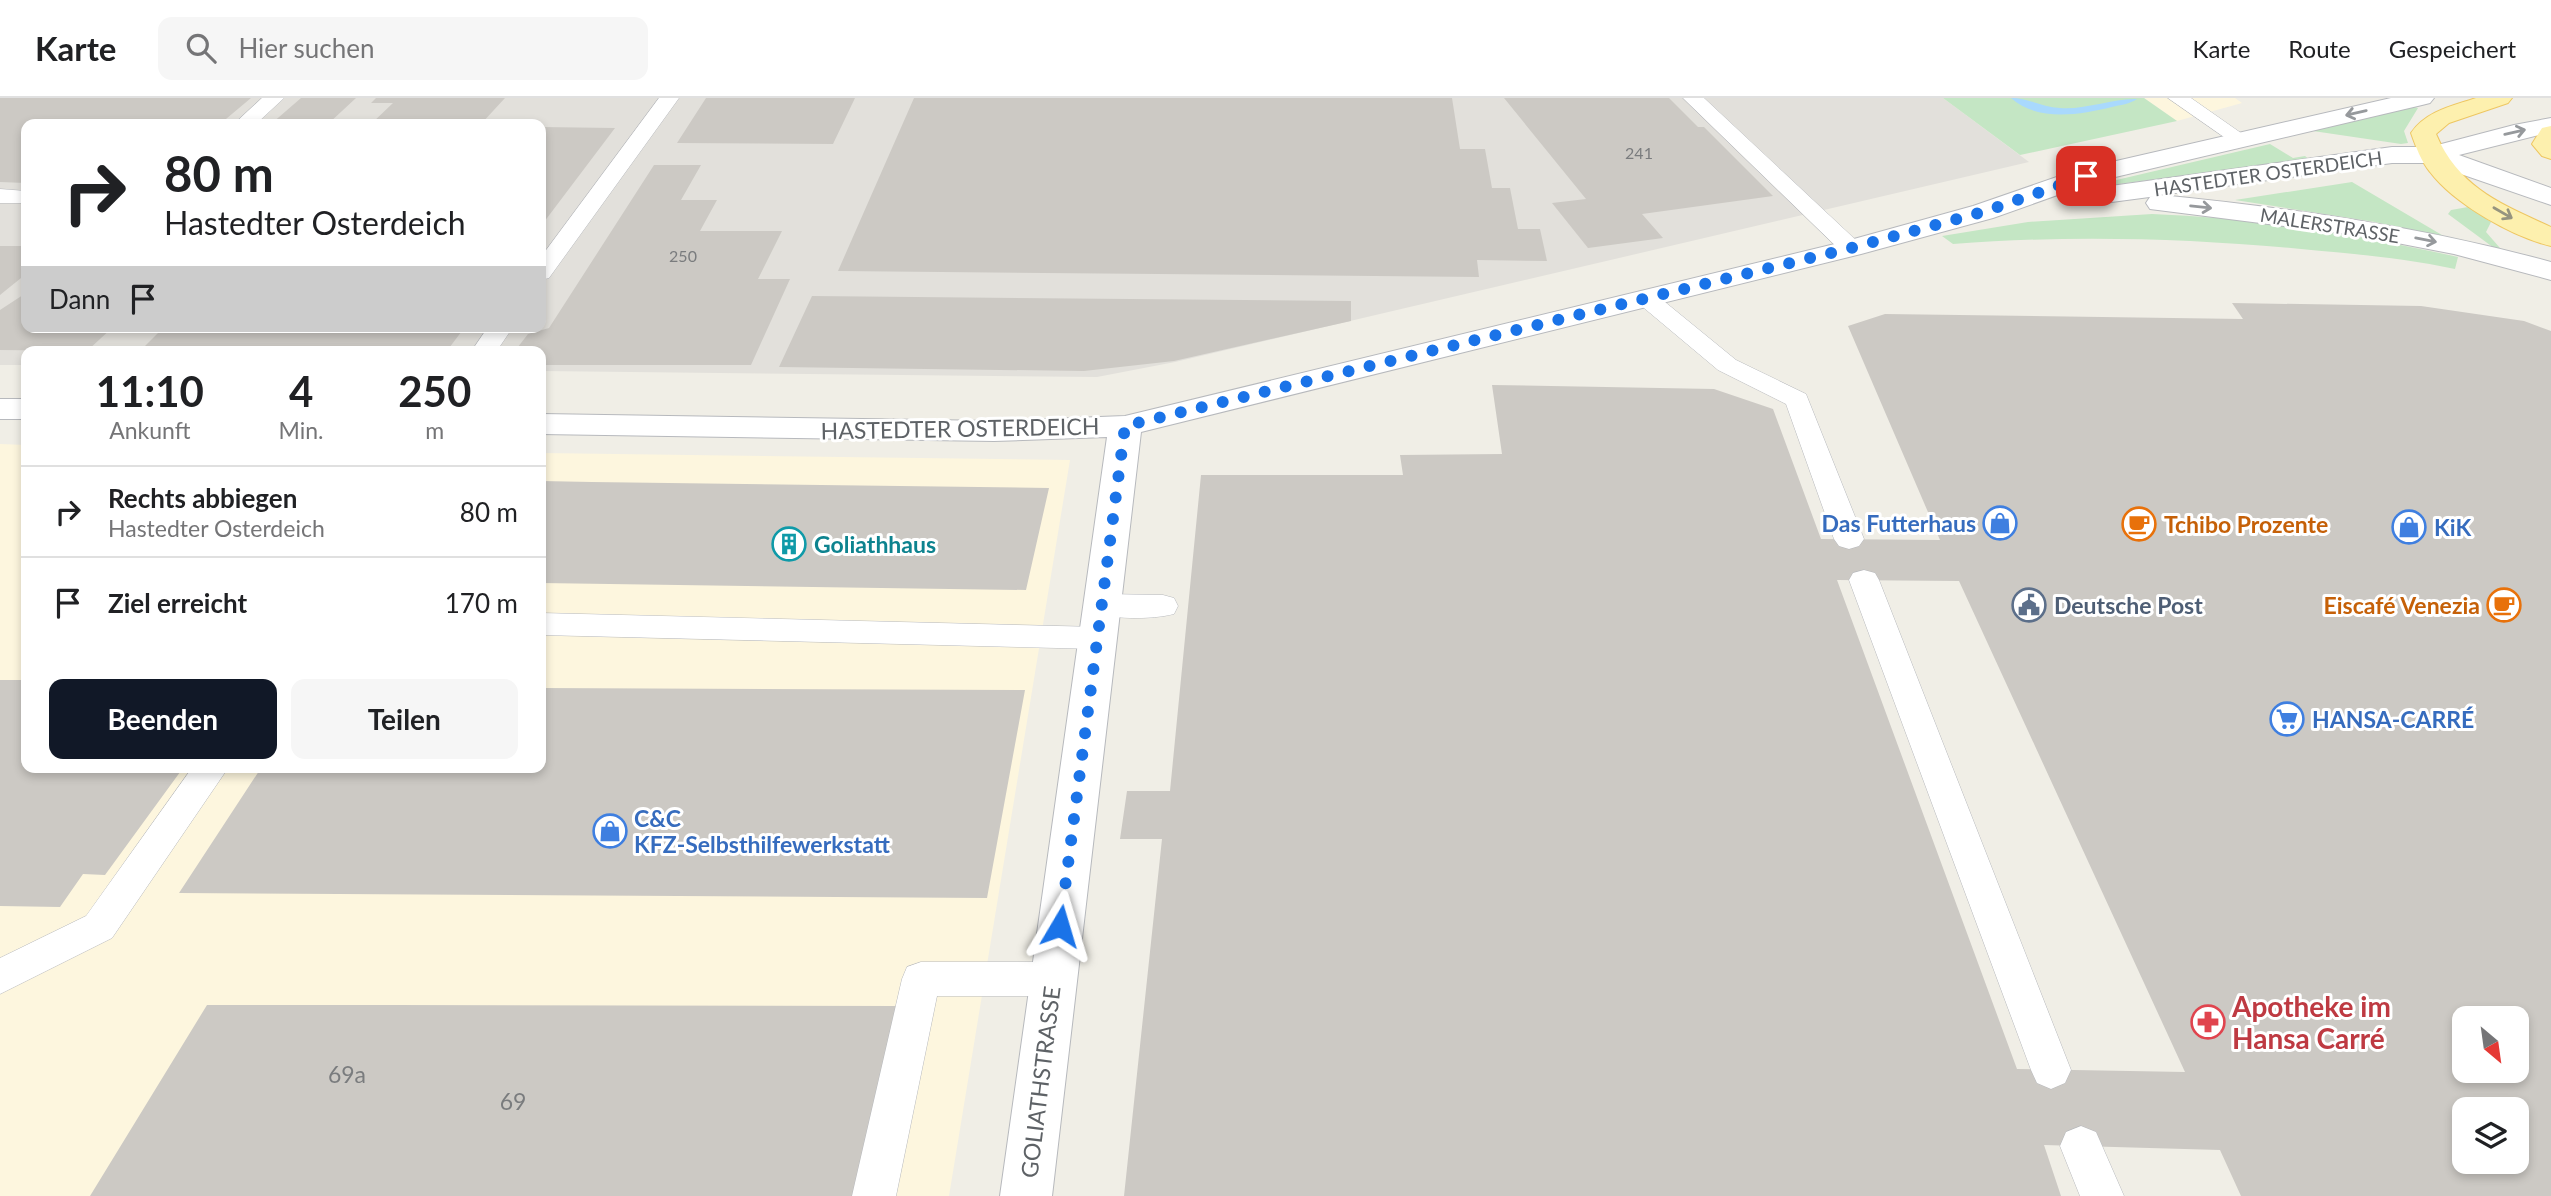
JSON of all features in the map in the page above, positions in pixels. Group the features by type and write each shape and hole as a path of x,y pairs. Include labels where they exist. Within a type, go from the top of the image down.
{"main road":[{"path":"2431,155 2423,133 2440,118 2500,98"},
{"path":"2551,133 2545,144 2551,151"},
{"name":"MALERSTRASSE","path":"2431,155 2441,170 2472,195 2545,230"}],"street":[{"name":"HASTEDTER OSTERDEICH","path":"546,424 994,432 1125,426 1851,248 1983,212 2086,176 2423,98"},
{"name":"HASTEDTER OSTERDEICH","path":"1983,212 2392,155 2431,155 2514,132 2551,125"},
{"path":"2284,130 2431,155 2551,197"},
{"name":"MALERSTRASSE","path":"2109,194 2127,201 2331,222 2437,242 2550,271"},
{"name":"MALERSTRASSE","path":"2545,230 2522,245 2550,271"},
{"path":"0,409 21,409"},
{"name":"GOLIATHSTRASSE","path":"1026,1196 1125,426"}],"lane":[{"path":"250,119 274,98"},
{"path":"546,266 669,98"},
{"path":"1693,98 1851,248"},
{"path":"2178,98 2241,140"},
{"path":"0,196 21,197"},
{"path":"1646,298 1727,365 1797,400 1849,539"},
{"path":"1864,580 2051,1070"},
{"path":"546,624 1100,621 1163,606"},
{"path":"0,977 99,927 207,773"},
{"path":"874,1196 921,979 1054,979"},
{"path":"2081,1146 2102,1196"}],"shaded area":[{"path":"0,98 1943,98 2029,162 1175,362 1097,377 546,371 546,346 21,346 21,365 0,365"},
{"path":"2144,98 2235,98 2242,103 2177,121"},
{"path":"0,444 21,445 21,773 546,773 546,453 1070,460 949,1196 0,1196"}],"green space":[{"path":"1943,98 2144,98 2177,121 2020,155"},
{"path":"2418,108 2404,131 2408,143 2313,131"},
{"path":"2270,144 2293,158 2305,156 2310,160 2078,189"},
{"path":"2352,182 2447,238 2375,222 2235,200"},
{"path":"2468,207 2491,222 2486,232 2500,248 2494,248 2448,214 2451,210"},
{"path":"2152,214 2306,228 2458,257 2455,269 2378,257 2214,242 2083,239 1953,244 1942,236 2028,222"}],"building":[{"path":"0,98 251,98 226,119 21,119 21,183 0,182"},
{"path":"301,98 356,98 333,119 277,119"},
{"path":"376,98 505,98 486,119 376,119 393,103 371,103"},
{"path":"706,98 855,98 833,144 677,143"},
{"path":"914,98 1452,98 1460,149 1485,149 1492,188 1510,188 1518,229 1540,229 1547,261 1477,260 1479,277 838,271"},
{"path":"1504,98 1669,98 1698,127 1704,127 1773,196 1642,214 1663,238 1588,248 1552,203 1586,199"},
{"path":"546,127 615,128 546,219"},
{"path":"654,165 701,165 681,200 717,200 700,231 782,231 758,279 790,279 751,365 546,365 546,346 519,346 528,334 546,333 546,329"},
{"path":"0,246 21,246 21,278 0,295"},
{"path":"21,296 21,333 106,333 92,346 21,346 21,350 0,350 0,310"},
{"path":"812,296 1351,301 1351,321 1174,361 1084,371 779,367"},
{"path":"2232,303 2421,306 2524,321 2551,331 2551,1196 2241,1196 2220,1150 2044,1145 2061,1196 1124,1196 1162,839 1120,839 1127,791 1170,791 1201,475 1403,475 1400,455 1502,454 1492,385 1714,389 1773,409 1821,539 1940,540 1848,326 1885,314 2243,319","holes":["1837,580 1959,581 2185,1072 2017,1069"]},
{"path":"158,333 460,333 451,346 145,346"},
{"name":"Goliathhaus","path":"546,481 1049,488 1026,590 546,583"},
{"path":"0,680 21,680 21,773 179,773 105,875 83,874 60,907 0,906"},
{"name":"C&C KFZ-Selbsthilfewerkstatt","path":"546,688 1025,690 987,898 179,893 258,773 546,773"},
{"path":"207,1005 898,1006 857,1196 90,1196"}],"waterway":[{"path":"2016,98 2046,110 2060,111 2087,109 2132,99"}],"place":[{"name":"Das Futterhaus","path":"2000,523"},
{"name":"Tchibo Prozente","path":"2139,524"},
{"name":"KiK","path":"2409,527"},
{"name":"Goliathhaus","path":"789,544"},
{"name":"Deutsche Post","path":"2029,605"},
{"name":"Eiscafé Venezia","path":"2504,605"},
{"name":"HANSA-CARRÉ","path":"2287,719"},
{"name":"C&C KFZ-Selbsthilfewerkstatt","path":"610,831"},
{"name":"Apotheke im Hansa Carré","path":"2208,1022"}],"route":[{"path":"1060,926 1125,426 1851,248 1983,212 2086,176"}]}
